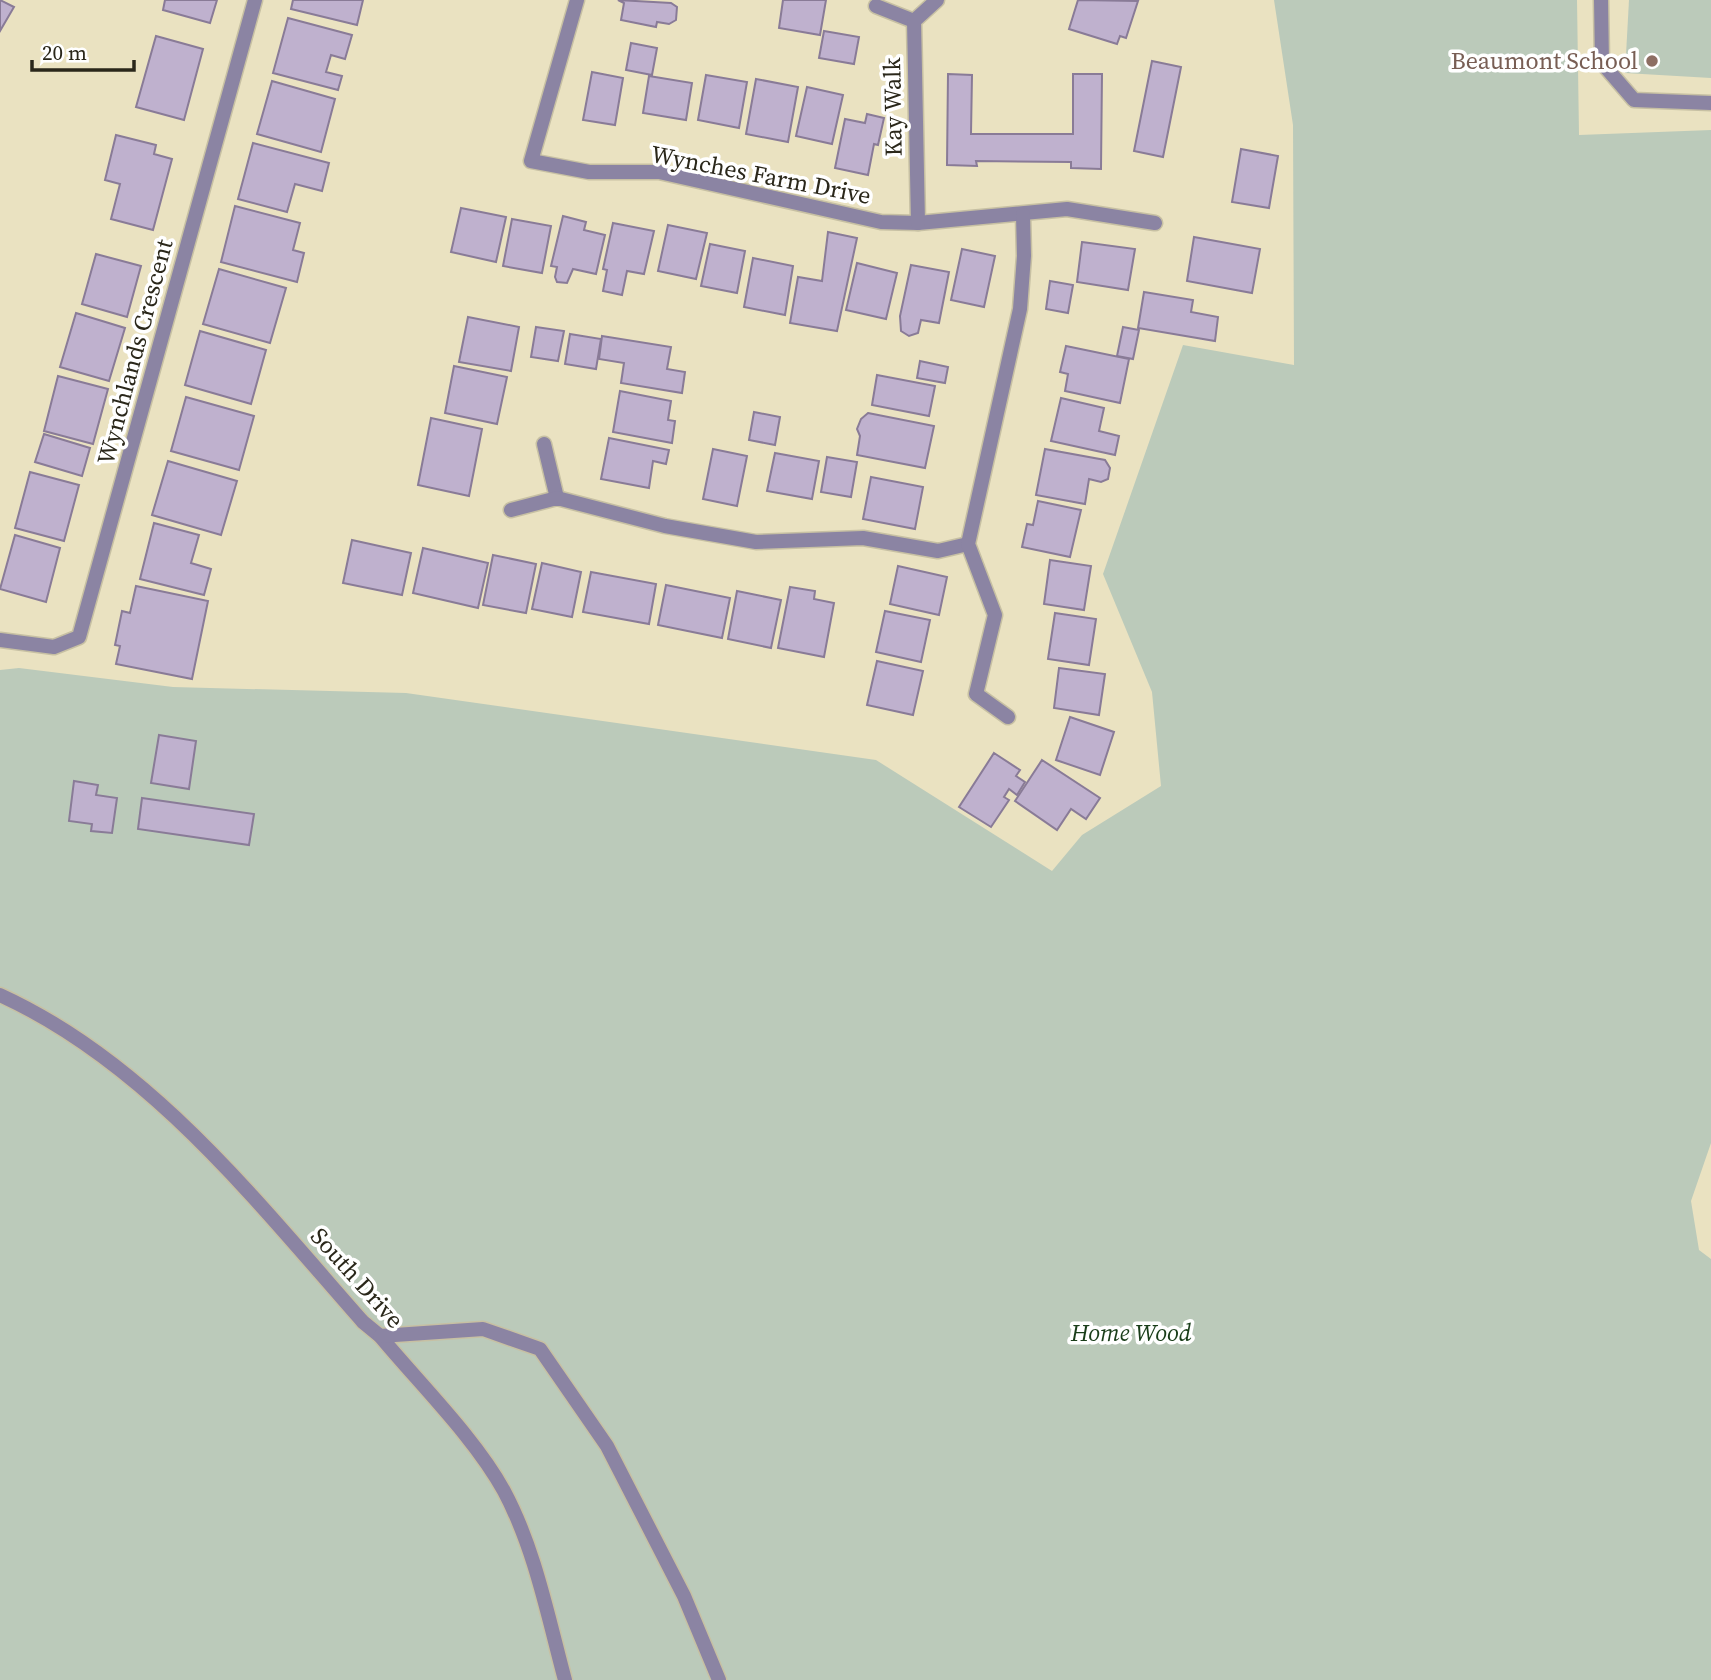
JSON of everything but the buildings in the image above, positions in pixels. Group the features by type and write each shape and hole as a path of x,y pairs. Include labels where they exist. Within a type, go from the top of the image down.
{"street":[{"name":"Wynchlands Crescent","path":"0,640 54,648 79,637 255,0"},
{"name":"Wynches Farm Drive","path":"577,0 531,160 589,172 659,173 881,222 918,223 1067,209 1155,223"},
{"path":"876,6 914,21 937,0"},
{"path":"1601,0 1602,63 1634,100 1711,103"},
{"name":"Kay Walk","path":"914,21 918,223"},
{"path":"1008,717 976,694 995,615 968,544 1020,309 1024,256 1023,215"},
{"path":"544,444 557,498"},
{"path":"511,510 557,498 665,526 756,542 863,538 938,551 968,544"},
{"name":"South Drive","path":"0,995 37,1012 127,1075 233,1175 363,1322 380,1336 485,1461 504,1490 521,1526 565,1680"},
{"path":"380,1336 483,1329 540,1349 607,1446 684,1596 719,1680"}],"green space":[{"name":"Home Wood","path":"1274,0 1577,0 1579,135 1711,130 1711,1143 1691,1201 1699,1250 1711,1259 1711,1680 0,1680 0,670 19,668 173,687 406,693 876,760 1052,871 1082,835 1161,786 1152,692 1103,574 1183,345 1294,365 1293,125"},
{"path":"1629,0 1711,0 1711,78 1625,73"}],"place":[{"name":"Beaumont School","path":"1652,61"}]}
